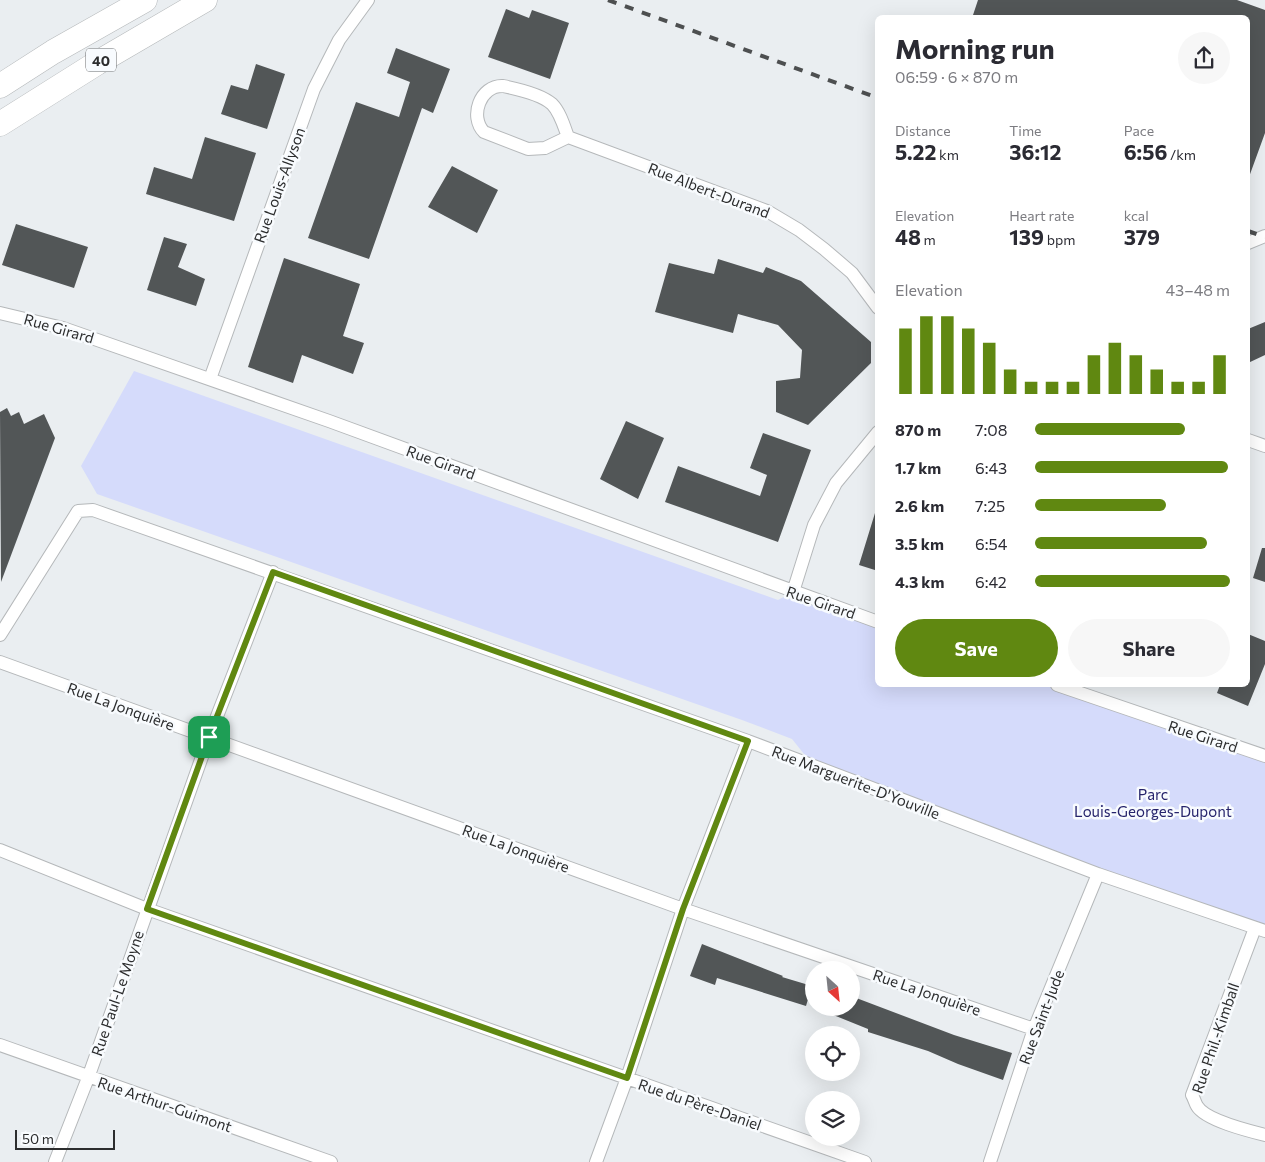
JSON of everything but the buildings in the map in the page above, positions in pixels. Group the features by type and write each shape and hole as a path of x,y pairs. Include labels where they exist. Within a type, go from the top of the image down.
{"highway":[{"path":"53,52 127,0"},
{"name":"40","path":"0,86 53,52 145,0"},
{"name":"40","path":"0,124 97,63 205,0"}],"street":[{"name":"Rue Louis-Allyson","path":"210,379 314,89 339,40 368,0"},
{"path":"500,86 508,87 552,104 558,112 568,136 545,148 528,149 484,132 478,123 478,109 488,90 500,86"},
{"name":"Rue Albert-Durand","path":"568,136 767,211 799,230 852,273 875,304"},
{"path":"1250,242 1265,236"},
{"name":"Rue Girard","path":"0,314 63,328 210,379 875,621"},
{"path":"793,592 814,525 836,483 875,436"},
{"path":"1250,441 1265,446"},
{"name":"Rue Marguerite-D'Youville","path":"0,635 78,511 93,510 748,741 1098,874 1260,930"},
{"name":"Rue Paul-Le Moyne","path":"55,1162 88,1078 209,737 273,572"},
{"name":"Rue La Jonquière","path":"0,662 683,909 1034,1029"},
{"name":"Rue Girard","path":"1063,687 1265,756"},
{"path":"596,1162 627,1078 683,909 748,741"},
{"name":"Rue du Père-Daniel","path":"0,850 147,909 865,1162"},
{"name":"Rue Saint-Jude","path":"990,1162 1034,1029 1098,874"},
{"name":"Rue Phil.-Kimball","path":"1260,930 1192,1095 1197,1107 1207,1115 1247,1131 1265,1135"},
{"name":"Rue Arthur-Guimont","path":"0,1045 88,1078 331,1162"}],"green space":[{"name":"Parc Louis-Georges-Dupont","path":"134,371 778,600 793,592 875,620 875,687 1075,687 1265,751 1265,932 820,774 792,739 742,720 97,494 81,466"}],"railway":[{"path":"608,0 875,97"},
{"path":"1250,232 1265,237"}],"route":[{"path":"273,572 748,741 683,909 627,1078 147,909 209,737 273,572"}]}
